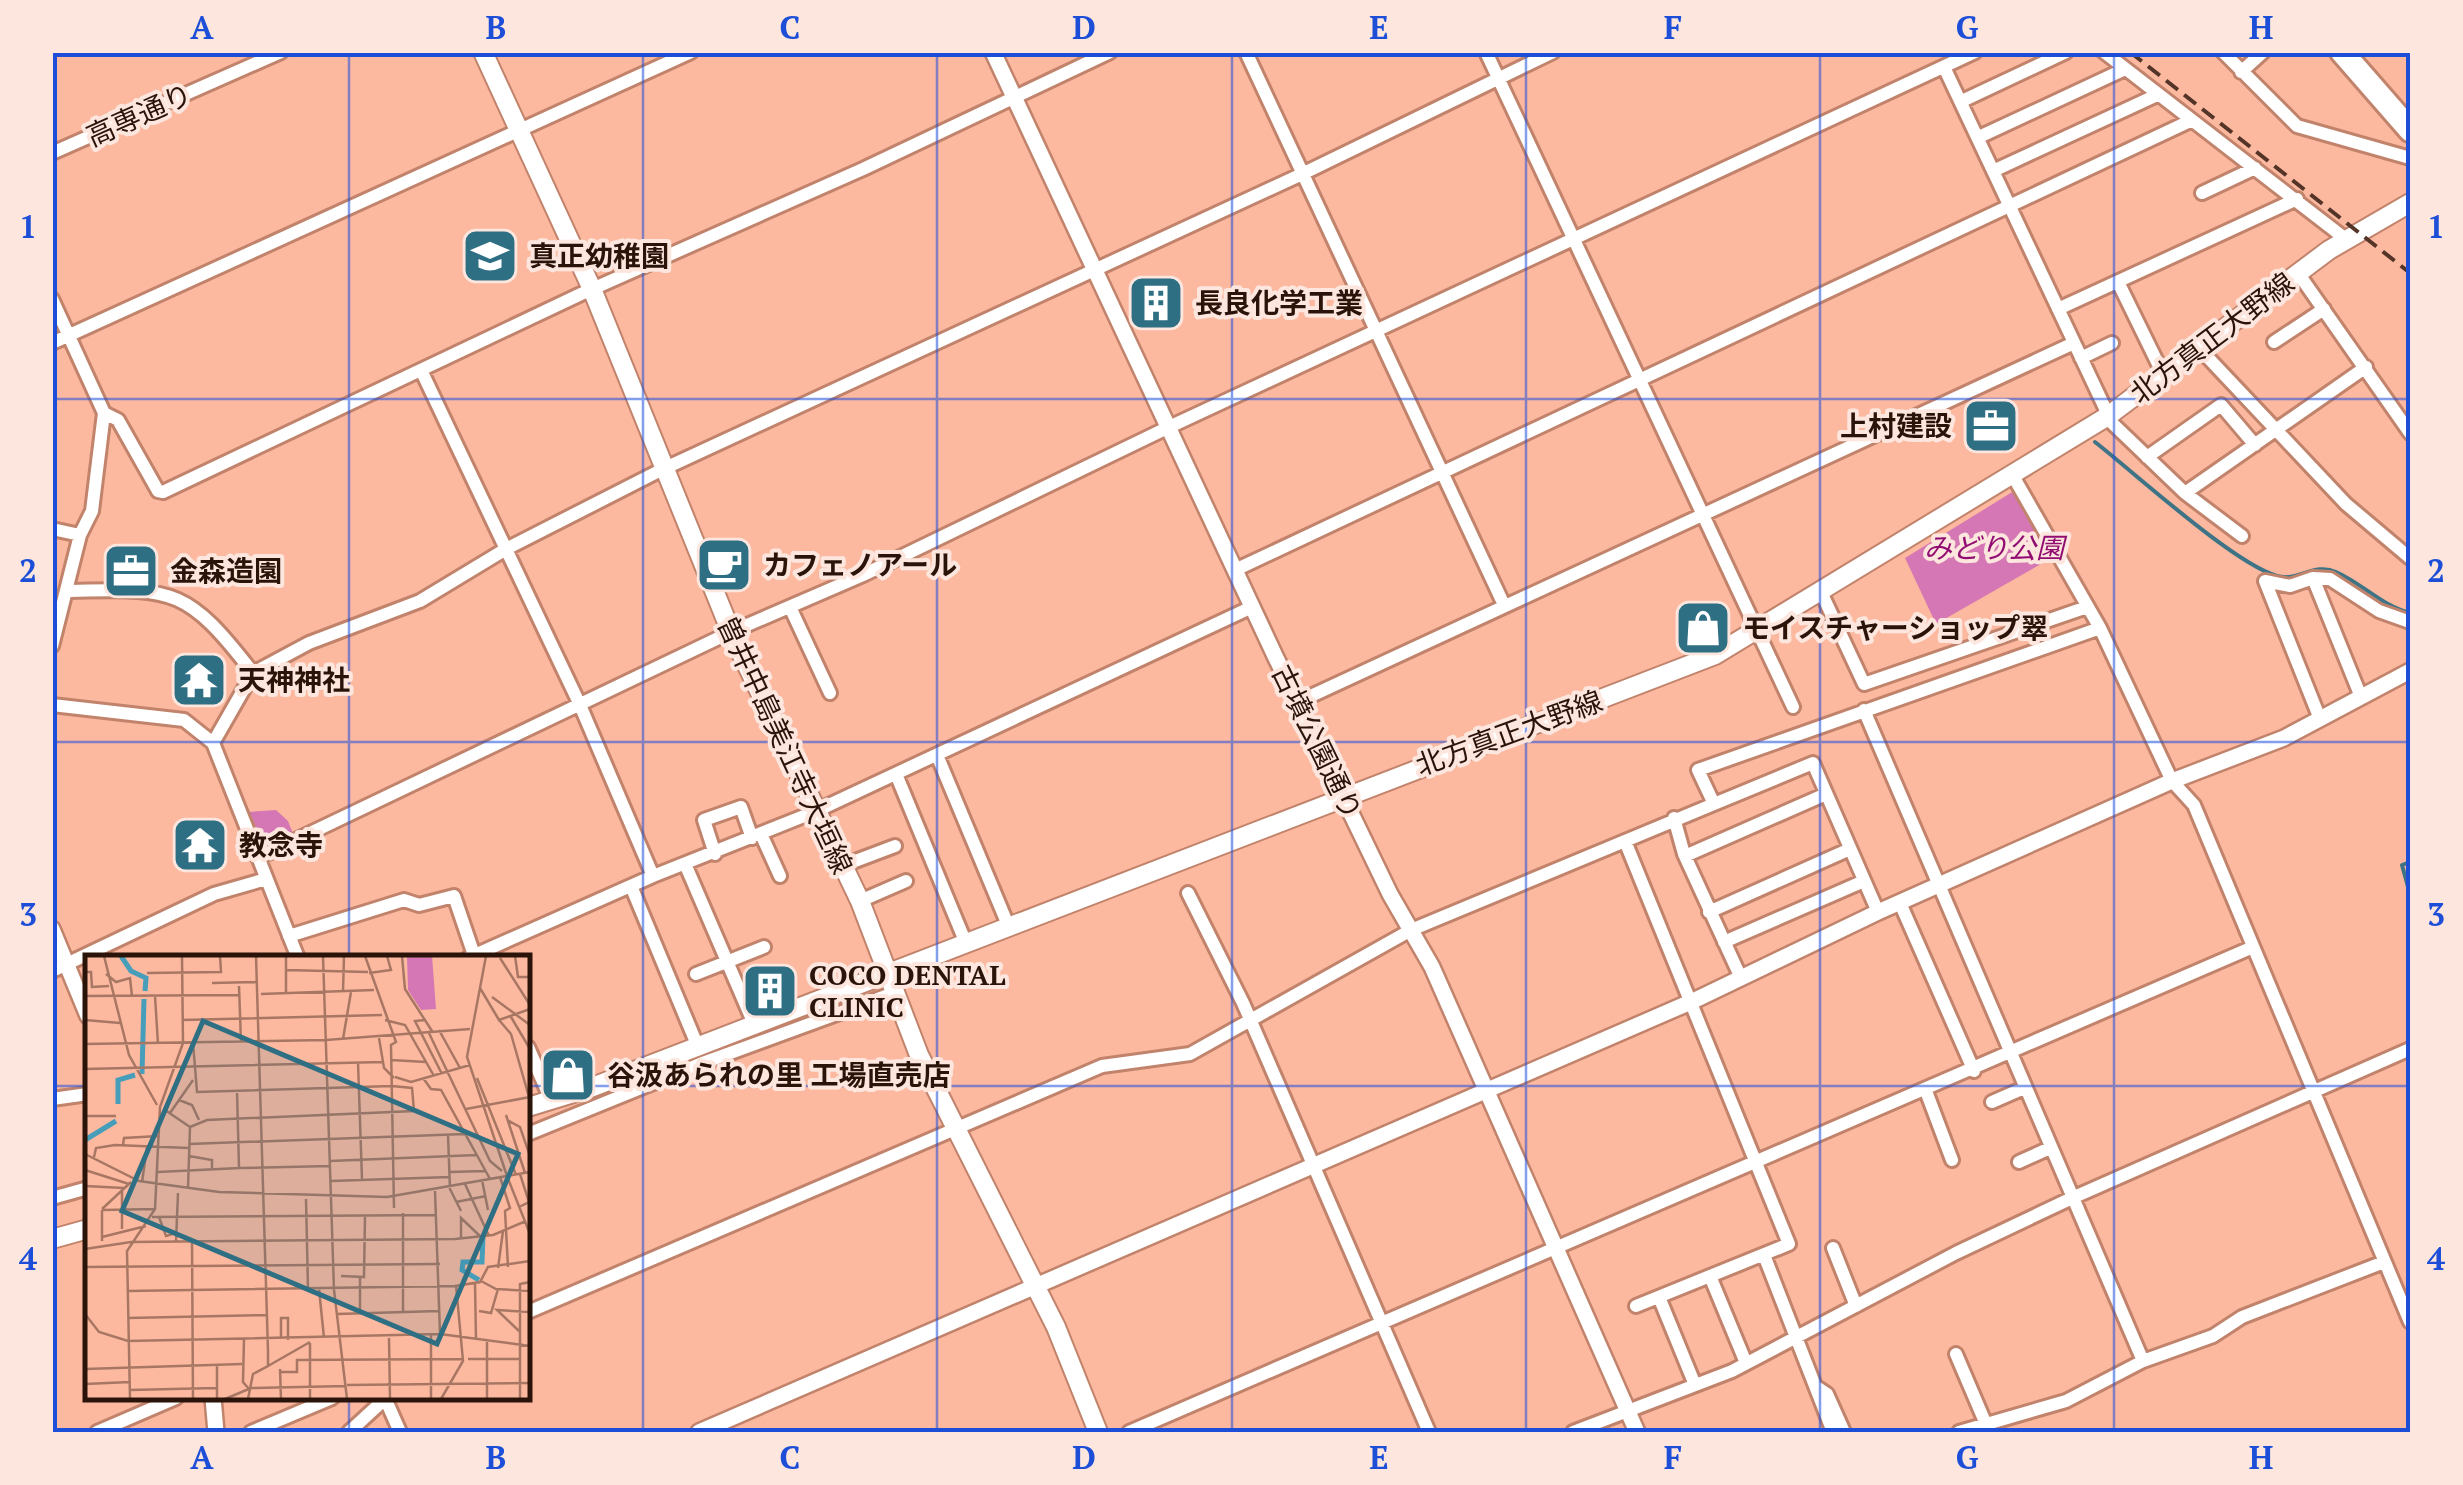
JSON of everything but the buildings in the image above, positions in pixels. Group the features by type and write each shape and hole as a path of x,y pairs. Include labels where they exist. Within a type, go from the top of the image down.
{"highway":[{"path":"2342,52 2410,130"},
{"path":"2354,52 2410,115"}],"main road":[{"name":"曽井中島美江寺大垣線","path":"483,52 592,290 661,470 730,632 860,901 952,1128 1035,1286 1098,1432"},
{"name":"北方真正大野線","path":"530,1106 698,1047 1344,794 1678,669 1757,632 2108,416 2298,273 2410,204"},
{"path":"52,1239 85,1230"}],"street":[{"name":"高専通り","path":"52,153 281,52"},
{"path":"52,343 691,52"},
{"name":"古墳公園通り","path":"994,52 1252,607 1487,1090 1637,1432"},
{"path":"104,413 118,420 158,491 163,492 1110,52"},
{"path":"1246,52 1504,606"},
{"path":"1486,52 1793,707"},
{"path":"213,743 254,674 351,624 420,600 506,550 661,470 1300,175 1553,52"},
{"path":"258,858 730,632 1976,52"},
{"path":"1962,101 2066,52"},
{"path":"2104,52 2347,240"},
{"path":"2223,52 2297,126 2311,134 2410,158"},
{"path":"2241,72 2263,52"},
{"path":"1944,66 2108,416 2185,493 2242,536"},
{"path":"1979,137 2124,69"},
{"path":"1993,170 2157,95"},
{"path":"1235,570 2190,121"},
{"path":"2202,194 2255,168"},
{"path":"2058,309 2297,200"},
{"path":"2298,273 2410,433"},
{"path":"2118,282 2163,374"},
{"path":"52,299 104,413 92,511 80,535 52,646"},
{"path":"2274,342 2324,309"},
{"path":"1300,702 2074,342"},
{"path":"2081,358 2112,343"},
{"path":"2198,347 2346,504 2410,558"},
{"path":"2185,493 2366,367"},
{"path":"421,370 580,705 653,876"},
{"path":"2147,457 2220,405 2255,445"},
{"path":"2014,476 2100,628 2172,780 2194,806 2410,1322"},
{"path":"52,529 80,535"},
{"path":"2313,578 2361,697"},
{"path":"2320,718 2265,581 2290,586 2313,578 2330,579 2378,610 2410,622"},
{"path":"66,591 168,592 188,602 254,674"},
{"path":"1821,592 1864,684 2088,607"},
{"path":"790,607 830,693"},
{"path":"289,936 404,900 419,906 454,896 478,955 653,876 814,812 1252,607"},
{"path":"1714,804 1698,770 2100,628"},
{"path":"699,1432 1315,1168 1692,1001 1878,912 2172,780 2284,738 2410,671"},
{"path":"52,704 184,720 213,743 297,955"},
{"path":"1864,710 2143,1361"},
{"path":"937,754 1008,925"},
{"path":"530,1311 952,1128 963,1129 1102,1066 1190,1054 1411,930 1813,763 1878,912"},
{"path":"896,774 966,941"},
{"path":"1685,856 1826,794"},
{"path":"714,854 704,820 740,807 780,876"},
{"path":"1674,818 1708,912 1740,978"},
{"path":"1625,841 1789,1244 1636,1306"},
{"path":"842,866 894,846"},
{"path":"1708,912 1850,849"},
{"path":"686,866 754,1024"},
{"path":"85,955 214,894 266,879"},
{"path":"860,901 906,881"},
{"path":"1724,942 1864,881"},
{"path":"631,886 698,1047"},
{"path":"1188,893 1251,1022 1429,1432"},
{"path":"1900,903 1974,1071"},
{"path":"52,928 60,967 85,1011"},
{"path":"696,974 764,947"},
{"path":"1129,1432 1758,1165 2253,948"},
{"path":"60,967 85,955"},
{"path":"530,1133 700,1064 897,992"},
{"path":"1573,1432 1746,1363 2072,1198 2410,1049"},
{"path":"530,1053 551,1100"},
{"path":"1992,1102 2024,1088"},
{"path":"1926,1091 1952,1160"},
{"path":"52,1100 85,1094"},
{"path":"2019,1162 2050,1148"},
{"path":"52,1198 85,1189"},
{"path":"1833,1248 1856,1306"},
{"path":"1764,1255 1833,1432"},
{"path":"1959,1432 2066,1401 2143,1361 2213,1336 2242,1317 2384,1262"},
{"path":"1710,1276 1746,1363"},
{"path":"1659,1297 1695,1385"},
{"path":"1956,1354 1982,1426"},
{"path":"1818,1388 1827,1394 1844,1432"},
{"path":"97,1432 171,1400"},
{"path":"213,1400 216,1432"},
{"path":"258,1431 328,1400"},
{"path":"349,1432 384,1400"},
{"path":"387,1400 400,1432"}],"green space":[{"name":"みどり公園","path":"2014,491 2053,557 1936,624 1905,558"},
{"path":"276,810 288,821 295,839 262,851 248,812"}],"waterway":[{"path":"2095,442 2185,516 2258,568 2285,577 2320,569 2336,572 2410,613"},
{"path":"2410,862 2402,865 2410,894"}],"railway":[{"path":"2130,52 2410,273"}],"place":[{"name":"真正幼稚園","path":"490,256"},
{"name":"長良化学工業","path":"1156,303"},
{"name":"上村建設","path":"1991,426"},
{"name":"カフェノアール","path":"724,565"},
{"name":"金森造園","path":"131,571"},
{"name":"モイスチャーショップ翠","path":"1703,628"},
{"name":"天神神社","path":"199,680"},
{"name":"教念寺","path":"200,845"},
{"name":"COCO DENTAL CLINIC","path":"770,991"},
{"name":"谷汲あられの里 工場直売店","path":"568,1075"}]}
